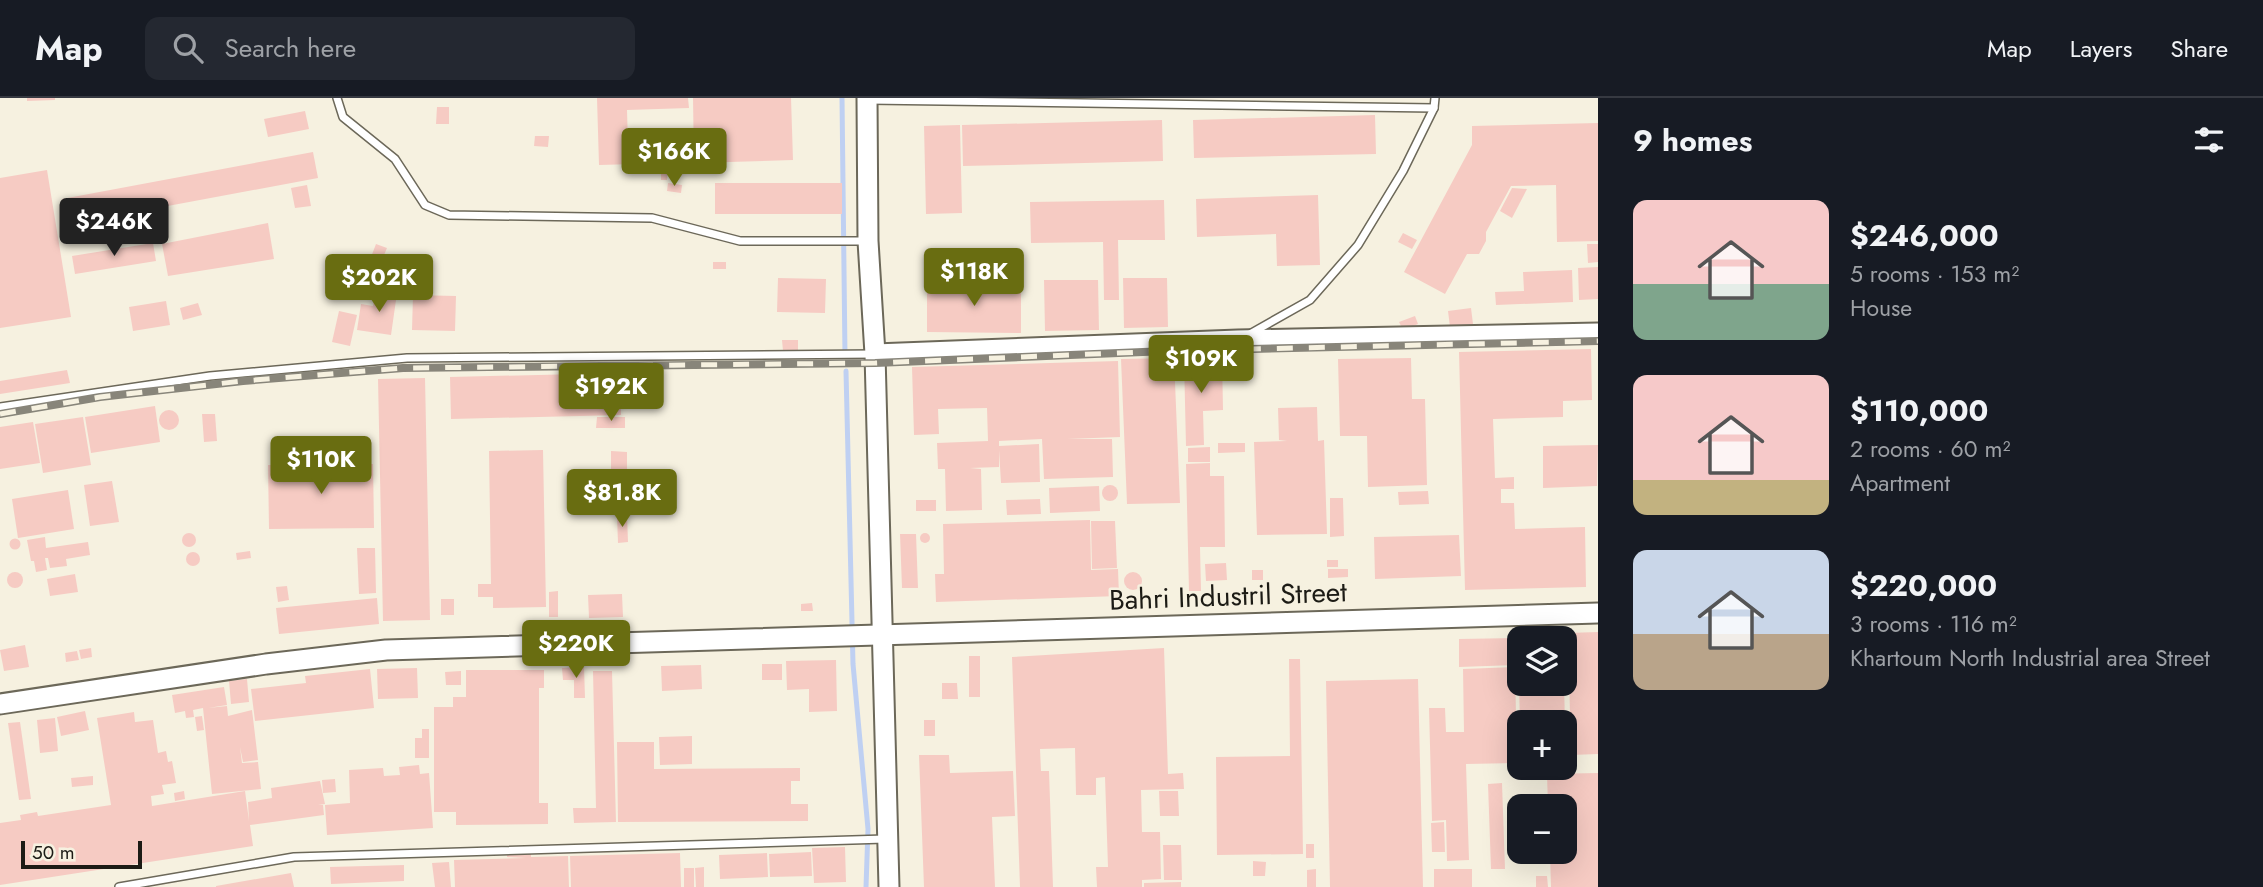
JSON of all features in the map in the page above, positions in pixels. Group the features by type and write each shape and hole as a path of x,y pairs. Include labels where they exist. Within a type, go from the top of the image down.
{"street":[{"path":"867,99 860,241 875,354 883,636 880,839 889,887"},
{"path":"875,354 1238,340 1598,333"},
{"name":"Bahri Industril Street","path":"0,704 266,664 386,650 1598,613"}],"lane":[{"path":"337,98 343,117 395,159 425,205 449,215 652,218 740,241 860,241"},
{"path":"1238,340 1310,300 1358,245 1403,171 1434,108 1435,98"},
{"path":"867,99 1434,108"},
{"path":"0,407 210,376 407,358 875,354"},
{"path":"119,887 294,857 880,839"}],"building":[{"path":"27,98 55,98 55,100 27,101"},
{"path":"597,98 688,98 689,108 627,110 628,145 672,144 672,163 599,165"},
{"path":"693,98 791,98 793,160 694,163"},
{"path":"437,107 449,107 449,124 436,124"},
{"path":"305,111 309,129 268,137 264,119"},
{"path":"1375,115 1376,154 1194,158 1193,120"},
{"path":"1162,120 1163,161 963,166 962,125"},
{"path":"1598,123 1598,241 1557,242 1556,185 1511,186 1486,232 1486,241 1479,254 1467,254 1445,294 1404,272 1472,145 1472,126"},
{"path":"960,125 962,213 926,214 924,126"},
{"path":"535,136 549,136 548,147 534,146"},
{"path":"313,152 318,178 66,225 62,199"},
{"path":"661,167 668,167 667,180 661,180"},
{"path":"47,170 71,317 0,328 0,178"},
{"path":"668,183 682,185 681,193 667,191"},
{"path":"715,183 842,183 842,214 715,214"},
{"path":"307,185 311,206 295,208 291,188"},
{"path":"1512,188 1527,189 1512,218 1500,211"},
{"path":"1318,195 1320,265 1277,266 1276,234 1197,237 1196,199"},
{"path":"1164,200 1165,240 1118,240 1119,300 1104,300 1103,242 1031,243 1030,202"},
{"path":"268,223 274,259 168,276 162,244"},
{"path":"1403,233 1417,240 1412,249 1398,242"},
{"path":"153,243 156,261 75,274 72,256"},
{"path":"376,244 387,248 378,269 368,265"},
{"path":"1587,244 1598,244 1598,262 1588,263"},
{"path":"713,262 726,262 726,269 713,269"},
{"path":"1598,267 1598,299 1579,300 1578,268"},
{"path":"1572,270 1573,302 1496,305 1495,292 1524,291 1523,272"},
{"path":"778,278 826,279 825,313 777,312"},
{"path":"1123,278 1167,278 1168,327 1124,328"},
{"path":"1044,280 1098,280 1099,330 1045,331"},
{"path":"927,283 1021,284 1021,333 927,332"},
{"path":"376,290 397,293 391,335 357,330 361,304 373,306"},
{"path":"413,295 456,296 455,331 412,330"},
{"path":"166,301 170,325 133,331 129,307"},
{"path":"198,303 202,315 183,320 180,308"},
{"path":"1471,308 1473,324 1450,327 1448,311"},
{"path":"339,311 357,315 350,346 332,342"},
{"path":"1415,316 1418,324 1403,330 1399,322"},
{"path":"782,340 798,340 798,350 783,351"},
{"path":"1591,349 1592,400 1563,401 1563,417 1493,419 1495,478 1514,477 1514,489 1501,489 1501,503 1514,503 1515,529 1585,527 1586,587 1465,590 1459,352"},
{"path":"1174,358 1180,503 1127,504 1121,359"},
{"path":"1222,358 1223,410 1203,411 1204,445 1186,446 1184,359"},
{"path":"1411,358 1412,399 1425,399 1427,485 1368,487 1367,436 1340,436 1338,359"},
{"path":"1118,361 1120,437 1067,439 1112,439 1113,477 1044,479 1042,439 999,441 999,446 1039,444 1040,482 1001,483 999,450 999,467 970,468 981,469 982,510 946,511 945,469 938,469 937,443 988,441 987,408 938,409 939,434 914,435 912,367"},
{"path":"67,370 70,383 0,394 0,381"},
{"path":"620,373 621,415 451,419 450,377"},
{"path":"425,378 430,620 383,621 378,379"},
{"path":"155,406 160,442 91,453 85,417"},
{"path":"1317,407 1318,441 1324,440 1327,534 1257,535 1254,442 1287,441 1279,440 1278,408"},
{"path":"169,410 176,413 179,420 176,427 169,430 162,427 159,420 162,413"},
{"path":"202,414 215,414 217,441 204,442"},
{"path":"83,417 91,465 43,473 35,424"},
{"path":"597,417 625,417 625,428 596,428"},
{"path":"33,422 40,463 0,469 0,427"},
{"path":"1218,443 1245,443 1245,452 1218,453"},
{"path":"1598,445 1597,486 1543,488 1543,446"},
{"path":"1210,447 1210,462 1188,462 1188,448"},
{"path":"543,450 546,607 493,608 493,597 478,597 478,584 491,584 489,451"},
{"path":"611,451 627,452 627,479 611,478"},
{"path":"1210,463 1210,476 1224,476 1225,547 1200,547 1201,591 1189,591 1186,464"},
{"path":"373,464 374,528 269,529 268,465"},
{"path":"112,481 119,522 90,526 84,485"},
{"path":"1110,485 1116,487 1116,499 1110,501 1104,499 1102,493 1104,487"},
{"path":"1099,486 1100,511 1050,513 1049,488"},
{"path":"68,490 74,529 18,538 12,499"},
{"path":"1428,491 1429,504 1399,505 1398,492"},
{"path":"1330,498 1343,498 1344,536 1330,537"},
{"path":"1040,499 1041,514 1007,515 1006,500"},
{"path":"916,500 936,500 936,511 916,511"},
{"path":"627,515 628,542 618,543 617,516"},
{"path":"1090,520 1091,570 1118,569 1119,596 936,602 935,574 944,574 943,524"},
{"path":"1091,521 1115,521 1117,568 1092,569"},
{"path":"189,533 194,535 194,545 189,547 184,545 182,540 184,535"},
{"path":"925,533 929,534 929,542 925,543 921,542 920,538 921,534"},
{"path":"900,534 916,534 918,588 902,588"},
{"path":"1459,535 1461,576 1375,579 1374,537"},
{"path":"45,537 46,548 88,542 90,555 66,559 67,566 50,568 48,558 45,558 47,570 36,572 27,540"},
{"path":"15,539 19,540 19,548 15,549 11,548 10,544 11,540"},
{"path":"357,548 375,548 376,593 359,594"},
{"path":"250,551 251,558 237,560 236,553"},
{"path":"190,552 196,552 200,559 196,566 190,566 186,562 186,556"},
{"path":"1327,560 1338,560 1338,567 1327,567"},
{"path":"1226,563 1227,580 1206,581 1205,564"},
{"path":"1328,569 1348,569 1348,577 1328,578"},
{"path":"1252,570 1263,570 1263,580 1252,580"},
{"path":"15,572 23,580 15,588 7,580"},
{"path":"1133,572 1139,575 1142,581 1139,587 1133,590 1127,587 1124,581 1127,575"},
{"path":"75,574 78,592 50,596 47,579"},
{"path":"287,586 289,600 278,602 276,587"},
{"path":"558,591 558,617 549,617 549,592"},
{"path":"622,594 623,617 589,618 588,595"},
{"path":"377,598 379,624 279,634 276,608"},
{"path":"441,599 454,599 454,615 441,615"},
{"path":"812,603 813,611 801,611 801,604"},
{"path":"1598,632 1598,754 1577,755 1577,710 1570,710 1570,696 1577,696 1577,633"},
{"path":"1507,638 1507,665 1459,667 1459,639"},
{"path":"25,645 29,667 4,671 0,650"},
{"path":"91,648 92,657 81,659 79,650"},
{"path":"1164,648 1168,774 1183,773 1184,789 1141,790 1142,832 1160,832 1161,879 1142,880 1142,887 1097,887 1096,867 1108,867 1105,777 1096,778 1096,795 1076,795 1075,748 1040,749 1041,771 1049,771 1053,887 1020,887 1012,657"},
{"path":"77,651 79,660 66,662 65,653"},
{"path":"969,656 980,656 980,697 969,697"},
{"path":"1289,659 1300,659 1303,854 1217,855 1216,757 1290,756"},
{"path":"836,660 837,711 809,712 809,689 787,690 786,661"},
{"path":"762,664 782,664 782,680 762,680"},
{"path":"701,665 702,689 662,691 661,666"},
{"path":"584,667 585,698 574,698 574,680 563,680 562,668"},
{"path":"1507,667 1507,696 1516,696 1516,710 1507,710 1507,763 1466,764 1469,860 1447,861 1446,820 1432,821 1429,708 1445,708 1446,732 1464,732 1463,669"},
{"path":"417,668 418,698 378,699 377,669"},
{"path":"370,669 374,708 255,721 251,689 306,683 305,676"},
{"path":"466,670 544,670 544,688 539,688 539,803 548,803 548,824 456,825 456,812 434,812 434,707 453,707 453,697 466,697"},
{"path":"461,671 461,685 446,685 445,672"},
{"path":"593,671 612,671 616,822 574,823 573,808 596,808"},
{"path":"247,679 249,702 231,704 229,681"},
{"path":"1418,679 1423,887 1330,887 1326,681"},
{"path":"942,683 957,683 958,699 942,699"},
{"path":"224,687 227,705 208,708 227,706 228,716 252,710 258,760 243,762 240,747 242,763 258,762 261,789 212,794 203,708 193,710 194,717 186,718 185,711 175,713 172,695"},
{"path":"1519,696 1564,696 1565,710 1520,710"},
{"path":"85,711 89,730 61,736 57,717"},
{"path":"134,712 135,722 153,720 158,753 166,751 168,762 172,761 176,783 162,785 164,794 151,796 152,806 245,791 249,821 248,802 272,798 271,788 320,781 325,804 318,805 323,805 324,815 250,825 253,846 0,885 0,823 21,820 20,815 37,812 38,816 111,805 97,718"},
{"path":"202,716 204,730 197,731 195,717"},
{"path":"55,718 58,751 40,753 37,720"},
{"path":"924,720 935,720 935,736 924,736"},
{"path":"20,722 31,799 19,800 8,723"},
{"path":"422,729 429,729 429,758 415,758 415,738 422,738"},
{"path":"692,736 692,764 660,765 659,737"},
{"path":"617,742 654,742 654,769 800,768 800,781 791,781 791,804 808,804 808,821 618,822"},
{"path":"919,755 949,755 950,773 1013,771 1015,816 992,817 995,887 924,887"},
{"path":"419,765 420,774 429,773 433,828 327,835 325,805 350,803 349,770 383,768 384,776 400,775 399,767"},
{"path":"1577,773 1598,773 1598,887 1551,887 1550,864 1577,864 1577,794 1548,794 1547,780 1577,780"},
{"path":"93,776 93,785 72,787 71,778"},
{"path":"335,779 336,792 323,793 322,780"},
{"path":"1502,783 1505,869 1491,869 1488,784"},
{"path":"184,791 185,799 175,801 174,793"},
{"path":"1159,791 1178,791 1179,816 1160,816"},
{"path":"1444,822 1445,852 1432,852 1431,823"},
{"path":"1306,844 1314,844 1314,858 1306,858"},
{"path":"1163,845 1181,845 1182,880 1164,880"},
{"path":"845,847 846,882 814,883 812,848"},
{"path":"507,852 531,852 531,857 568,856 569,887 455,887 454,860 526,858 507,857"},
{"path":"811,852 812,876 770,877 769,854"},
{"path":"680,853 681,887 571,887 570,856"},
{"path":"767,853 768,877 720,879 719,855"},
{"path":"1253,861 1266,862 1265,876 1253,876"},
{"path":"449,862 451,887 435,887 432,863"},
{"path":"404,865 404,881 331,884 330,867"},
{"path":"704,867 704,887 696,887 695,868"},
{"path":"684,868 694,868 694,887 684,887"},
{"path":"1316,869 1316,887 1307,887 1307,870"},
{"path":"1434,869 1472,869 1472,887 1434,887"},
{"path":"291,873 294,887 216,887 216,886"},
{"path":"1536,876 1547,876 1548,887 1536,887"},
{"path":"1181,882 1181,887 1144,887 1144,883"}],"waterway":[{"path":"842,98 845,356"},
{"path":"846,371 853,664 868,829 866,887"}],"railway":[{"path":"0,414 100,397 243,381 403,368 875,363 1167,351 1598,341"}]}
